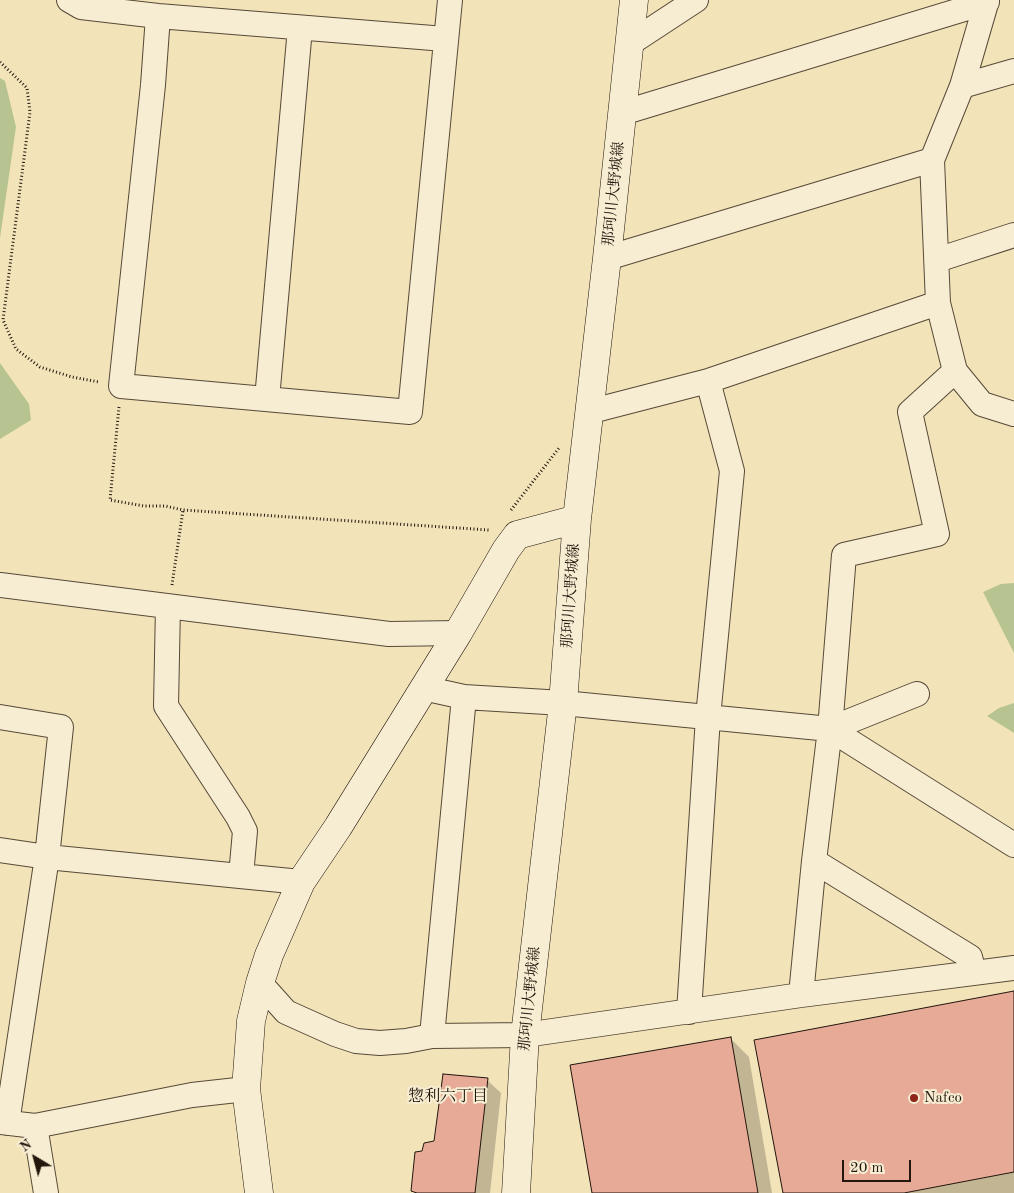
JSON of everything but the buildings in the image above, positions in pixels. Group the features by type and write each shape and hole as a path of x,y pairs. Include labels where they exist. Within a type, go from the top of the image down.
{"main road":[{"name":"那珂川大野城線","path":"516,1193 525,1035 563,703 577,518 634,0"},
{"path":"259,1193 246,1089 251,1021 269,955 301,882 338,827 517,534 577,518"}],"street":[{"path":"69,0 81,7 158,16 445,38"},
{"path":"158,16 153,85 121,386 410,412 450,0"},
{"path":"629,44 696,0"},
{"path":"987,1 962,86 932,160 938,303 954,371 982,404 1014,414"},
{"path":"622,113 987,1"},
{"path":"267,399 300,28"},
{"path":"962,86 1014,71"},
{"path":"607,258 932,160"},
{"path":"937,260 1014,235"},
{"path":"588,412 708,381 938,303"},
{"path":"801,995 814,861 830,729 844,555 937,534 910,412 954,371"},
{"path":"688,1012 708,717 732,471 708,381"},
{"path":"0,586 389,634 458,633"},
{"path":"168,606 166,706 238,817 245,831 241,876"},
{"path":"423,688 464,697 563,703 830,729 1014,845"},
{"path":"830,729 917,694"},
{"path":"432,1036 464,697"},
{"path":"0,717 61,727 47,857 3,1122 36,1126 192,1095 246,1089"},
{"path":"0,850 47,857 301,882"},
{"path":"814,861 970,957 974,972"},
{"path":"260,983 286,1012 335,1034 356,1041 380,1042 406,1041 432,1036 525,1035 801,995 1014,968"},
{"path":"36,1126 46,1193"}],"path":[{"path":"0,62 27,88 30,112 3,320 16,350 40,367 72,377"},
{"path":"121,386 110,500 144,506 165,506 182,510 495,530"},
{"path":"507,515 565,442"},
{"path":"168,606 182,510"}],"green space":[{"path":"0,78 5,81 16,127 0,238"},
{"path":"0,363 29,404 31,420 0,439"},
{"path":"1014,583 1014,653 983,592 1001,584"},
{"path":"1014,703 1014,733 987,716 999,708"}],"place":[{"name":"Nafco","path":"914,1098"}],"district":[{"name":"惣利六丁目","path":"448,1097"}]}
